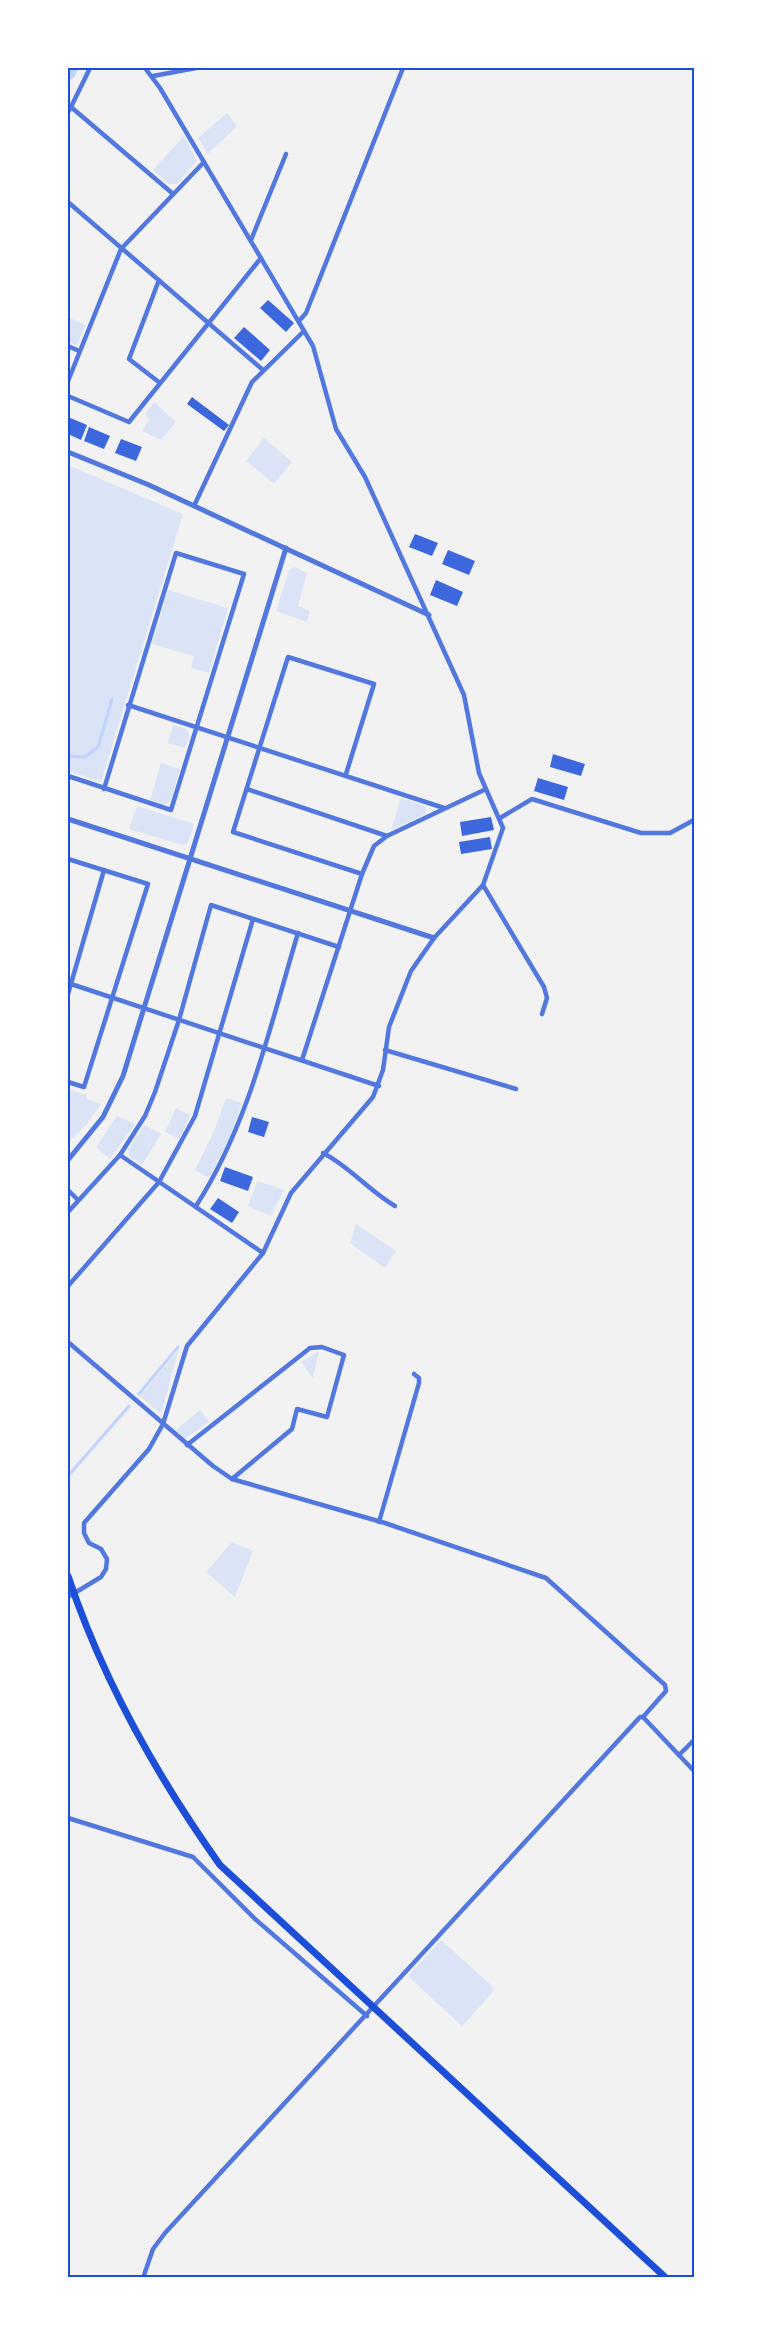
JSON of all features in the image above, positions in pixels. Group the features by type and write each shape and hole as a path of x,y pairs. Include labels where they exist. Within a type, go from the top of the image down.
{"highway":[{"path":"68,1576 71,1596 96,1654 133,1728 177,1805 220,1865 666,2277"}],"street":[{"path":"90,68 69,110 172,193"},
{"path":"71,1596 100,1577 106,1569 107,1559 101,1549 89,1543 84,1533 84,1523 149,1449 163,1424 187,1346 263,1253 291,1193 373,1097 379,1086 389,1027 401,992 417,960 483,885 502,836 500,818 484,790 464,695 365,477 336,429 313,346 153,76 145,68"},
{"path":"153,76 196,68"},
{"path":"299,321 306,313 403,68"},
{"path":"251,240 286,154"},
{"path":"68,381 121,249 204,162"},
{"path":"68,202 262,370"},
{"path":"68,396 129,422 261,258"},
{"path":"159,280 129,359 160,383"},
{"path":"194,506 252,382 304,331"},
{"path":"68,346 79,351"},
{"path":"68,452 194,506 429,615"},
{"path":"68,1160 103,1117 123,1076 286,548"},
{"path":"68,776 104,789 171,810 244,574 176,553 104,789"},
{"path":"346,774 374,684 288,657 233,832 362,874"},
{"path":"128,705 227,735 444,807"},
{"path":"247,789 387,836"},
{"path":"302,1060 362,874 374,846 387,836 484,790"},
{"path":"500,818 532,799 641,833 670,833 694,820"},
{"path":"68,819 434,938"},
{"path":"68,859 148,884 84,1087 68,1082"},
{"path":"68,994 69,984 104,870"},
{"path":"483,885 544,987 547,998 542,1014"},
{"path":"68,1212 120,1155 145,1116 178,1020 211,905 339,947"},
{"path":"68,1286 159,1182 195,1116 253,919"},
{"path":"196,1206 225,1158 264,1047 297,933"},
{"path":"69,984 379,1086"},
{"path":"386,1050 516,1089"},
{"path":"323,1153 372,1192 395,1206"},
{"path":"120,1155 263,1253"},
{"path":"68,1190 78,1200"},
{"path":"68,1342 187,1445 232,1479 379,1522 528,1570 553,1582 665,1685 666,1690 644,1717 640,1717 549,1814 367,2016 165,2233 153,2249 143,2277"},
{"path":"187,1445 310,1348 322,1347 344,1354 327,1417 297,1409 292,1429 232,1479"},
{"path":"379,1522 419,1383 419,1378 414,1374"},
{"path":"644,1717 694,1771"},
{"path":"679,1755 694,1740"},
{"path":"68,1818 198,1860 255,1919 367,2016"}],"shaded area":[{"path":"227,113 237,126 208,154 198,138"},
{"path":"184,136 197,161 177,184 169,184 153,170"},
{"path":"68,317 85,325 77,345 68,342"},
{"path":"154,402 176,422 161,440 142,431 150,419 145,414"},
{"path":"264,438 292,462 274,484 246,461"},
{"path":"68,465 183,514 101,782 68,771"},
{"path":"295,567 307,573 298,606 310,611 307,622 276,611 289,570"},
{"path":"168,590 228,608 209,673 191,668 194,656 152,644"},
{"path":"173,725 186,729 190,736 185,748 168,743"},
{"path":"161,763 180,769 170,802 164,805 150,800"},
{"path":"401,798 426,806 426,814 391,830"},
{"path":"137,806 194,824 188,843 183,845 129,829"},
{"path":"68,1089 86,1095 87,1099 101,1104 87,1124 68,1143"},
{"path":"226,1098 242,1103 231,1135 209,1178 195,1170 215,1129"},
{"path":"176,1108 190,1115 180,1139 165,1132"},
{"path":"117,1116 135,1124 110,1159 96,1147"},
{"path":"144,1125 161,1134 142,1165 129,1156 128,1150"},
{"path":"257,1181 284,1190 271,1216 248,1206"},
{"path":"356,1224 396,1251 385,1268 350,1243"},
{"path":"178,1351 162,1411 158,1412 140,1396"},
{"path":"319,1351 313,1378 301,1362"},
{"path":"200,1410 209,1422 185,1439 176,1430"},
{"path":"232,1542 253,1551 235,1597 206,1572"},
{"path":"441,1940 493,1987 492,1993 462,2026 408,1976"}],"building":[{"path":"268,300 294,323 286,332 260,308"},
{"path":"244,327 270,350 261,361 234,338"},
{"path":"192,397 229,425 224,431 187,404"},
{"path":"68,417 87,425 81,440 68,434"},
{"path":"89,427 110,436 104,449 84,441"},
{"path":"121,439 142,447 136,461 115,453"},
{"path":"415,534 438,543 432,556 409,547"},
{"path":"448,550 475,561 469,575 442,564"},
{"path":"436,580 463,592 457,606 430,595"},
{"path":"553,754 585,764 581,776 550,767"},
{"path":"538,778 568,787 564,800 534,791"},
{"path":"491,817 494,830 462,836 460,822"},
{"path":"490,837 492,849 461,854 459,842"},
{"path":"252,1117 269,1122 264,1137 248,1132"},
{"path":"225,1167 253,1177 248,1191 220,1181"},
{"path":"218,1198 239,1212 232,1223 210,1209"}],"waterway":[{"path":"68,72 70,68"},
{"path":"68,756 85,757 98,747 112,699"},
{"path":"139,1394 178,1347"},
{"path":"68,1476 129,1406"}]}
